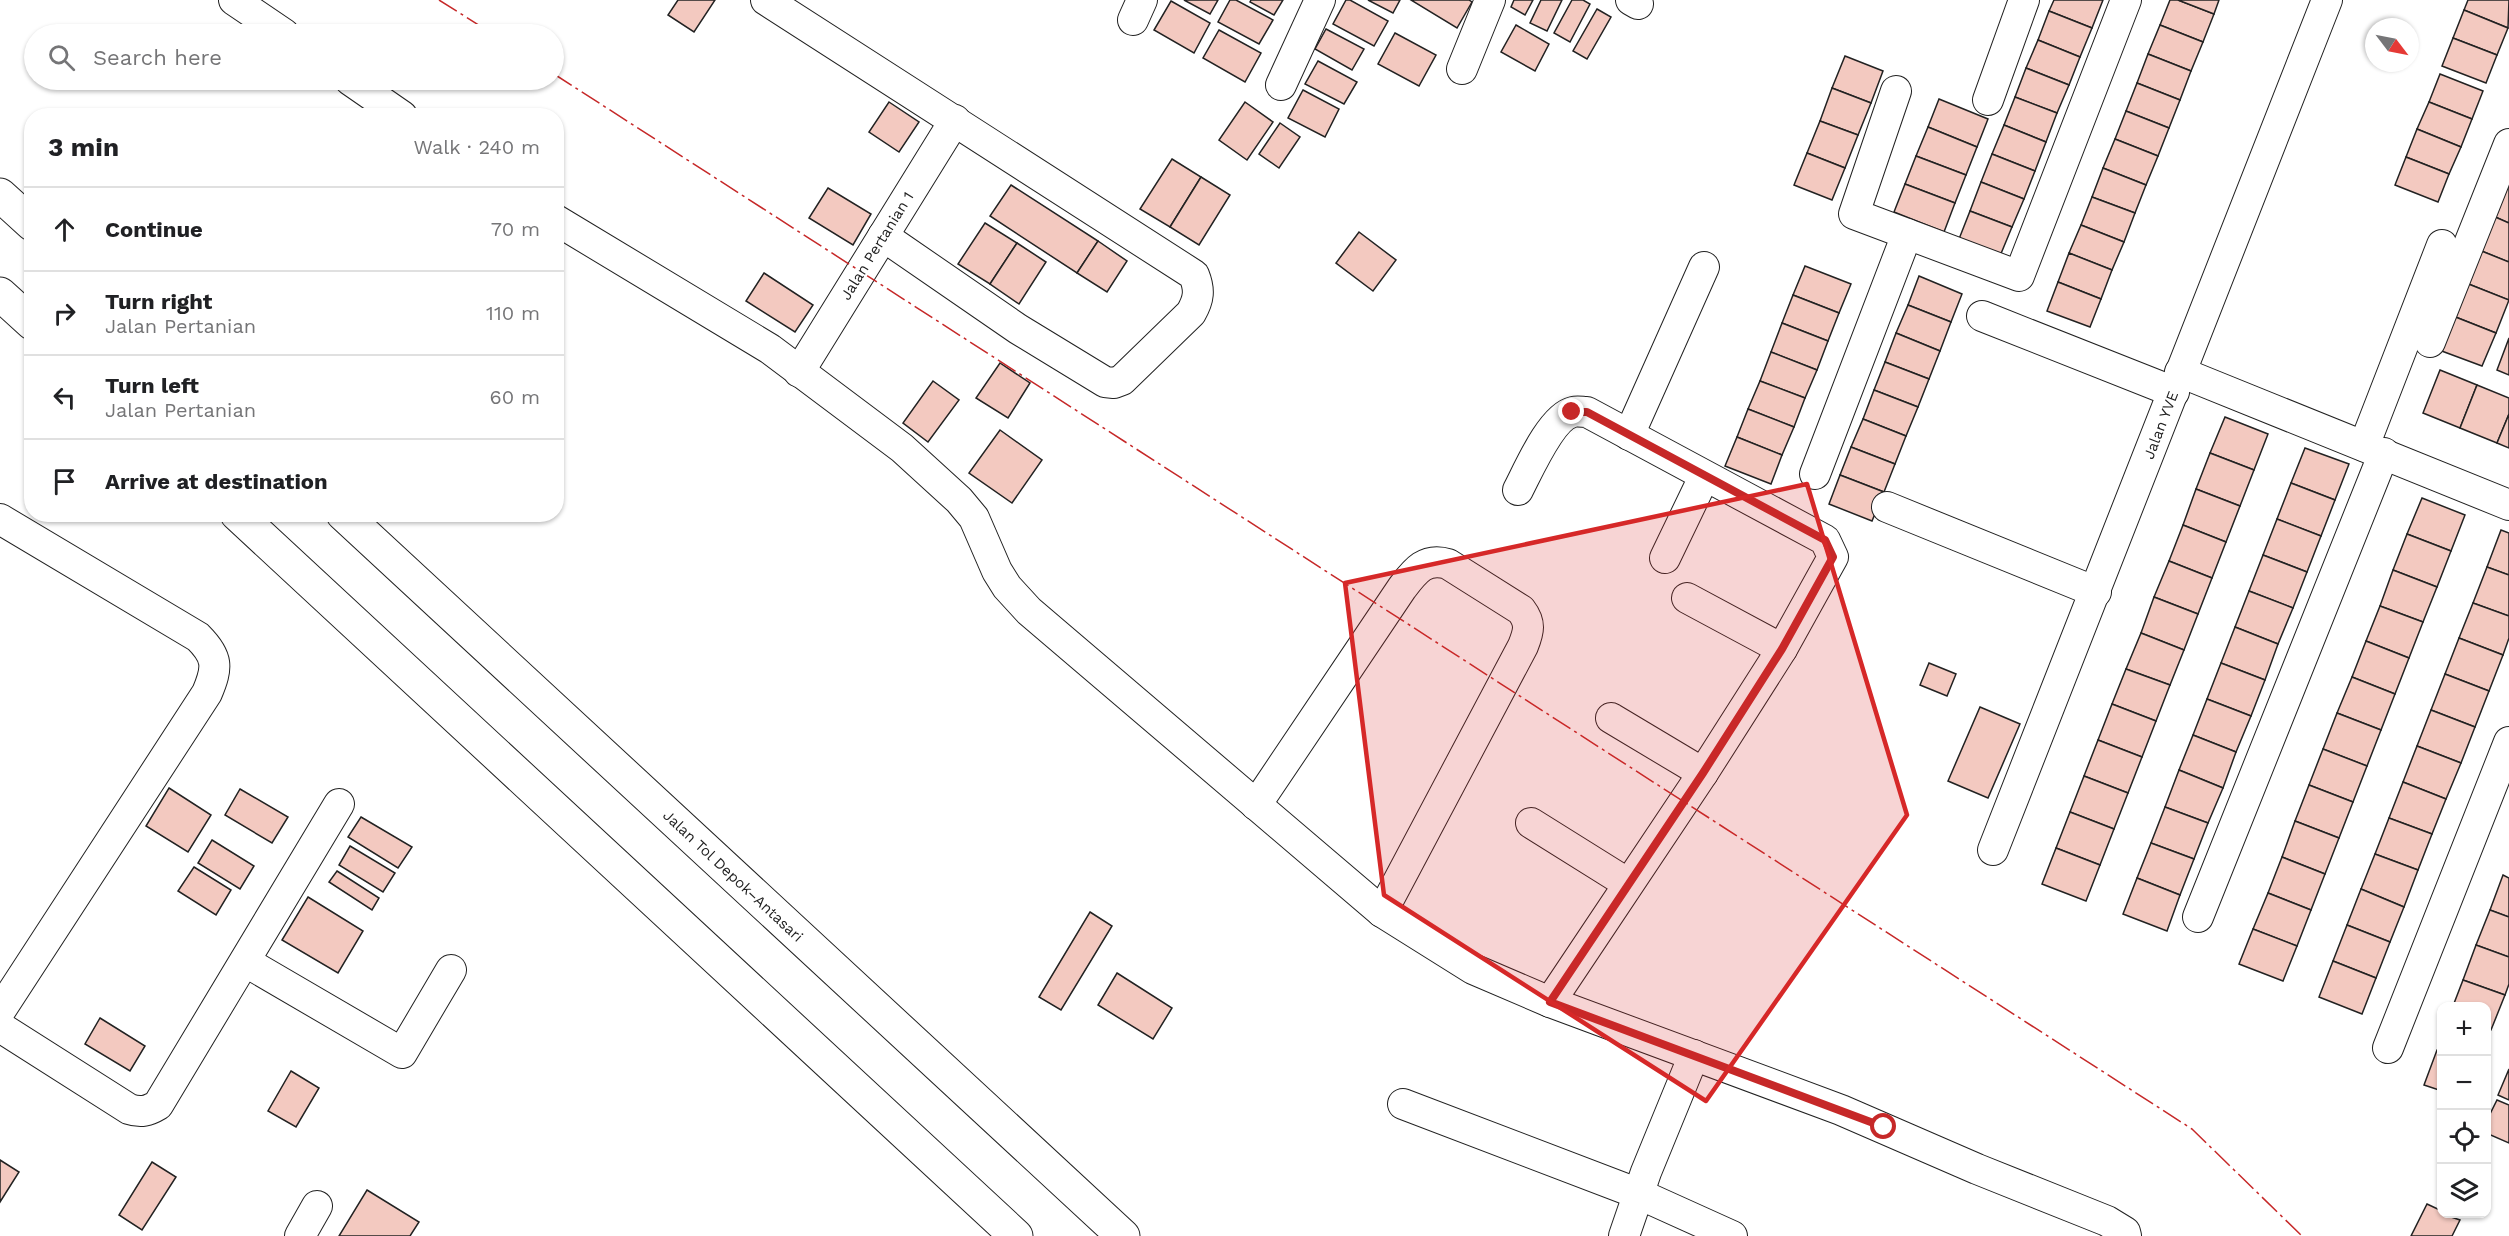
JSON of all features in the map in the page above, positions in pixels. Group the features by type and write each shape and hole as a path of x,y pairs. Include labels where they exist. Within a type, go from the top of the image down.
{"highway":[{"path":"0,195 24,217"},
{"path":"0,294 24,316"},
{"path":"246,522 1016,1236"},
{"name":"Jalan Tol Depok–Antasari","path":"352,522 1123,1236"}],"street":[{"path":"234,0 269,24"},
{"path":"766,0 1194,275 1199,288 1198,303 1191,313 1122,380 1114,383 1105,382 1018,329 883,236"},
{"path":"1281,85 1320,0"},
{"path":"1462,69 1490,0"},
{"path":"1988,100 2024,0"},
{"path":"1896,91 1854,214 2019,276 2126,0"},
{"name":"Jalan YVE","path":"1993,850 2327,0"},
{"path":"364,90 390,108"},
{"name":"Jalan Pertanian 1","path":"799,372 955,120"},
{"path":"2430,342 2509,144"},
{"path":"564,225 770,349 902,448 959,500 974,518 997,571 1007,587 1029,611 1382,912 1473,969 1550,1002 1884,1127 1977,1169 2107,1221 2125,1232 2126,1236"},
{"path":"1815,474 1907,234"},
{"path":"2198,917 2374,450 2442,244"},
{"path":"1629,435 1704,267"},
{"path":"1982,316 2374,450 2509,505"},
{"path":"1518,490 1553,428 1563,417 1572,412 1587,412 1704,477 1825,540 1833,557 1782,649 1703,773 1550,1002"},
{"path":"1665,558 1704,477"},
{"path":"1887,507 2096,592"},
{"path":"0,519 198,637 210,649 214,662 214,676 207,693 0,1011"},
{"path":"1256,805 1418,568 1427,562 1438,561 1448,564 1521,610 1529,620 1529,632 1523,646 1382,912"},
{"path":"1687,598 1782,649"},
{"path":"1611,718 1703,773"},
{"path":"2388,1048 2509,742"},
{"path":"0,1027 129,1109 138,1112 148,1111 158,1105 339,804"},
{"path":"1531,823 1627,884"},
{"path":"246,962 402,1053 450,970"},
{"path":"1624,1236 1694,1055"},
{"path":"1403,1104 1639,1194 1732,1236"},
{"path":"300,1236 317,1206"}],"highlighted area":[{"path":"1807,484 1907,815 1706,1101 1384,895 1345,583"}],"building":[{"path":"678,0 715,0 694,32 668,15"},
{"path":"1184,0 1218,0 1210,14"},
{"path":"1230,0 1236,0 1273,20 1259,44 1218,22"},
{"path":"1251,0 1283,0 1274,15 1250,2"},
{"path":"1346,0 1388,21 1374,46 1333,24"},
{"path":"1368,0 1400,0 1393,13"},
{"path":"1411,0 1469,0 1472,2 1457,28"},
{"path":"1514,0 1533,0 1525,15 1511,7"},
{"path":"1541,0 1562,0 1547,31 1530,23"},
{"path":"1572,0 1583,0 1590,4 1570,42 1554,33"},
{"path":"2054,0 2103,0 2092,28 2049,11"},
{"path":"2170,0 2178,0 2214,14 2203,42 2160,25"},
{"path":"2178,0 2219,0 2214,14"},
{"path":"2468,0 2509,0 2508,28 2464,10"},
{"path":"1171,1 1210,23 1194,53 1154,30"},
{"path":"1597,9 1611,17 1587,59 1573,51"},
{"path":"2464,10 2508,28 2497,55 2453,38"},
{"path":"2049,11 2092,28 2080,57 2038,40"},
{"path":"1516,25 1549,44 1535,71 1501,52"},
{"path":"2160,25 2203,42 2191,71 2148,54"},
{"path":"1326,29 1364,49 1352,70 1315,49"},
{"path":"1219,30 1261,53 1245,82 1203,58"},
{"path":"1395,33 1436,55 1419,86 1378,64"},
{"path":"2453,38 2497,55 2486,83 2442,66"},
{"path":"2038,40 2080,57 2069,85 2026,68"},
{"path":"2148,54 2191,71 2180,100 2137,83"},
{"path":"1845,56 1883,71 1871,103 1832,88"},
{"path":"1318,61 1357,82 1344,104 1305,84"},
{"path":"2026,68 2069,85 2057,113 2015,97"},
{"path":"2440,74 2483,91 2472,119 2429,102"},
{"path":"2137,83 2180,100 2169,128 2126,111"},
{"path":"1832,88 1871,103 1858,135 1820,121"},
{"path":"1303,90 1339,109 1325,137 1288,118"},
{"path":"2015,97 2057,113 2046,142 2004,125"},
{"path":"1939,99 1988,119 1977,147 1928,127"},
{"path":"889,102 919,122 899,152 869,132"},
{"path":"1245,102 1273,122 1247,160 1219,140"},
{"path":"2429,102 2472,119 2461,147 2417,129"},
{"path":"2126,111 2169,128 2158,156 2115,139"},
{"path":"1820,121 1858,135 1845,168 1807,153"},
{"path":"1280,123 1300,137 1279,168 1259,154"},
{"path":"2004,125 2046,142 2035,171 1992,154"},
{"path":"1928,127 1977,147 1966,175 1916,156"},
{"path":"2417,129 2461,147 2449,174 2406,157"},
{"path":"2115,139 2158,156 2146,185 2103,168"},
{"path":"1807,153 1845,168 1832,200 1794,185"},
{"path":"1992,154 2035,171 2024,199 1981,182"},
{"path":"1916,156 1966,175 1955,203 1905,184"},
{"path":"2406,157 2449,174 2438,202 2395,185"},
{"path":"1172,159 1201,177 1170,227 1140,209"},
{"path":"2103,168 2146,185 2135,213 2092,197"},
{"path":"1201,177 1230,195 1199,245 1170,227"},
{"path":"1981,182 2024,199 2012,227 1970,211"},
{"path":"2505,183 2509,185 2509,223 2493,216"},
{"path":"1905,184 1955,203 1944,232 1894,212"},
{"path":"1011,185 1098,241 1077,273 990,216"},
{"path":"828,188 871,214 853,245 809,218"},
{"path":"2092,197 2135,213 2124,242 2081,225"},
{"path":"1970,211 2012,227 2000,256 1959,239"},
{"path":"2493,216 2509,223 2509,262 2479,250"},
{"path":"985,223 1017,243 990,284 958,264"},
{"path":"2081,225 2124,242 2112,270 2069,253"},
{"path":"1359,232 1396,260 1373,291 1336,263"},
{"path":"1098,241 1127,261 1107,292 1077,273"},
{"path":"1017,243 1046,262 1019,304 990,284"},
{"path":"2479,250 2509,262 2509,300 2466,283"},
{"path":"2069,253 2112,270 2101,299 2058,282"},
{"path":"1805,266 1851,284 1839,313 1793,295"},
{"path":"764,273 813,305 795,332 746,301"},
{"path":"1919,276 1962,294 1951,322 1908,305"},
{"path":"2058,282 2101,299 2090,327 2047,311"},
{"path":"2466,283 2509,300 2496,333 2453,316"},
{"path":"1793,295 1839,313 1828,341 1782,323"},
{"path":"1908,305 1951,322 1940,351 1896,333"},
{"path":"2453,316 2496,333 2482,366 2439,350"},
{"path":"1782,323 1828,341 1817,370 1771,352"},
{"path":"1896,333 1940,351 1929,379 1885,362"},
{"path":"2509,338 2509,375 2497,370"},
{"path":"1771,352 1817,370 1805,398 1760,381"},
{"path":"1885,362 1929,379 1918,407 1874,390"},
{"path":"1000,363 1030,383 1008,418 976,398"},
{"path":"2440,370 2477,385 2460,428 2423,413"},
{"path":"933,381 959,400 928,442 903,423"},
{"path":"1760,381 1805,398 1794,427 1748,409"},
{"path":"2477,385 2509,398 2509,414 2497,443 2460,428"},
{"path":"1874,390 1918,407 1906,436 1863,419"},
{"path":"1748,409 1794,427 1782,455 1737,437"},
{"path":"2509,414 2509,448 2497,443"},
{"path":"2225,417 2268,434 2254,470 2210,453"},
{"path":"1863,419 1906,436 1895,464 1851,447"},
{"path":"1000,430 1042,460 1012,503 969,473"},
{"path":"1737,437 1782,455 1771,484 1725,466"},
{"path":"1851,447 1895,464 1884,492 1840,475"},
{"path":"2305,448 2349,464 2335,500 2291,483"},
{"path":"2210,453 2254,470 2240,506 2196,489"},
{"path":"1840,475 1884,492 1872,521 1829,504"},
{"path":"2291,483 2335,500 2321,536 2277,519"},
{"path":"2196,489 2240,506 2226,542 2183,525"},
{"path":"2422,498 2465,515 2451,551 2407,534"},
{"path":"2277,519 2321,536 2307,572 2263,555"},
{"path":"2183,525 2226,542 2212,578 2169,561"},
{"path":"2501,530 2509,533 2509,575 2487,567"},
{"path":"2407,534 2451,551 2437,587 2393,570"},
{"path":"2263,555 2307,572 2293,608 2249,591"},
{"path":"2169,561 2212,578 2198,614 2154,597"},
{"path":"2487,567 2509,575 2509,616 2473,603"},
{"path":"2393,570 2437,587 2423,622 2380,606"},
{"path":"2249,591 2293,608 2278,644 2235,627"},
{"path":"2154,597 2198,614 2184,650 2141,633"},
{"path":"2473,603 2509,616 2509,638 2503,655 2459,638"},
{"path":"2380,606 2423,622 2409,658 2366,641"},
{"path":"2235,627 2278,644 2265,680 2221,663"},
{"path":"2141,633 2184,650 2170,685 2126,669"},
{"path":"2459,638 2503,655 2489,691 2445,674"},
{"path":"2366,641 2409,658 2395,694 2352,677"},
{"path":"1929,663 1956,674 1947,696 1920,685"},
{"path":"2221,663 2265,680 2251,716 2207,699"},
{"path":"2126,669 2170,685 2156,721 2112,704"},
{"path":"2445,674 2489,691 2475,727 2431,710"},
{"path":"2352,677 2395,694 2381,730 2337,713"},
{"path":"2207,699 2251,716 2236,752 2193,735"},
{"path":"2112,704 2156,721 2142,757 2098,740"},
{"path":"1980,707 2020,724 1988,798 1948,781"},
{"path":"2431,710 2475,727 2461,763 2417,746"},
{"path":"2337,713 2381,730 2367,766 2323,749"},
{"path":"2193,735 2236,752 2223,788 2179,770"},
{"path":"2098,740 2142,757 2128,793 2084,776"},
{"path":"2417,746 2461,763 2446,799 2403,782"},
{"path":"2323,749 2367,766 2353,802 2309,785"},
{"path":"2179,770 2223,788 2208,823 2165,807"},
{"path":"2084,776 2128,793 2114,829 2070,812"},
{"path":"2403,782 2446,799 2432,834 2389,818"},
{"path":"2309,785 2353,802 2339,838 2295,821"},
{"path":"169,788 211,815 188,852 146,826"},
{"path":"240,789 288,817 272,843 225,815"},
{"path":"2165,807 2208,823 2194,859 2151,843"},
{"path":"2070,812 2114,829 2100,865 2056,848"},
{"path":"361,817 412,847 398,868 348,837"},
{"path":"2389,818 2432,834 2418,870 2375,854"},
{"path":"2295,821 2339,838 2325,874 2282,857"},
{"path":"212,840 254,866 240,889 198,863"},
{"path":"2151,843 2194,859 2180,895 2137,878"},
{"path":"350,846 395,873 383,892 339,865"},
{"path":"2056,848 2100,865 2086,901 2042,884"},
{"path":"2375,854 2418,870 2404,907 2361,889"},
{"path":"2282,857 2325,874 2311,910 2268,893"},
{"path":"194,867 231,890 216,915 178,891"},
{"path":"337,871 379,898 372,910 329,882"},
{"path":"2503,875 2509,878 2509,917 2490,910"},
{"path":"2137,878 2180,895 2167,931 2123,914"},
{"path":"2361,889 2404,907 2390,942 2347,925"},
{"path":"2268,893 2311,910 2297,946 2253,929"},
{"path":"308,897 363,931 338,973 282,940"},
{"path":"2490,910 2509,917 2509,957 2476,945"},
{"path":"1090,912 1112,926 1061,1010 1039,997"},
{"path":"2347,925 2390,942 2376,978 2333,961"},
{"path":"2253,929 2297,946 2283,981 2239,964"},
{"path":"2476,945 2509,957 2509,984 2505,995 2463,980"},
{"path":"2333,961 2376,978 2362,1014 2319,997"},
{"path":"1117,973 1172,1008 1153,1039 1098,1005"},
{"path":"2463,980 2505,995 2491,1030 2491,1002 2455,1002"},
{"path":"100,1018 145,1046 130,1071 85,1044"},
{"path":"2437,1050 2437,1089 2424,1085"},
{"path":"2509,1069 2509,1100 2498,1095"},
{"path":"291,1071 319,1088 296,1127 268,1111"},
{"path":"2497,1100 2509,1105 2509,1143 2491,1135 2491,1112"},
{"path":"0,1160 19,1172 0,1202"},
{"path":"152,1162 176,1177 142,1230 119,1215"},
{"path":"367,1190 419,1222 410,1236 339,1236"},
{"path":"2427,1204 2437,1209 2437,1218 2460,1220 2452,1236 2411,1236"}],"power":[{"path":"439,0 477,24"},
{"path":"564,80 2192,1129 2302,1236"}],"route":[{"path":"1572,412 1587,412 1704,477 1825,540 1833,557 1782,649 1703,773 1550,1002 1884,1127"}]}
